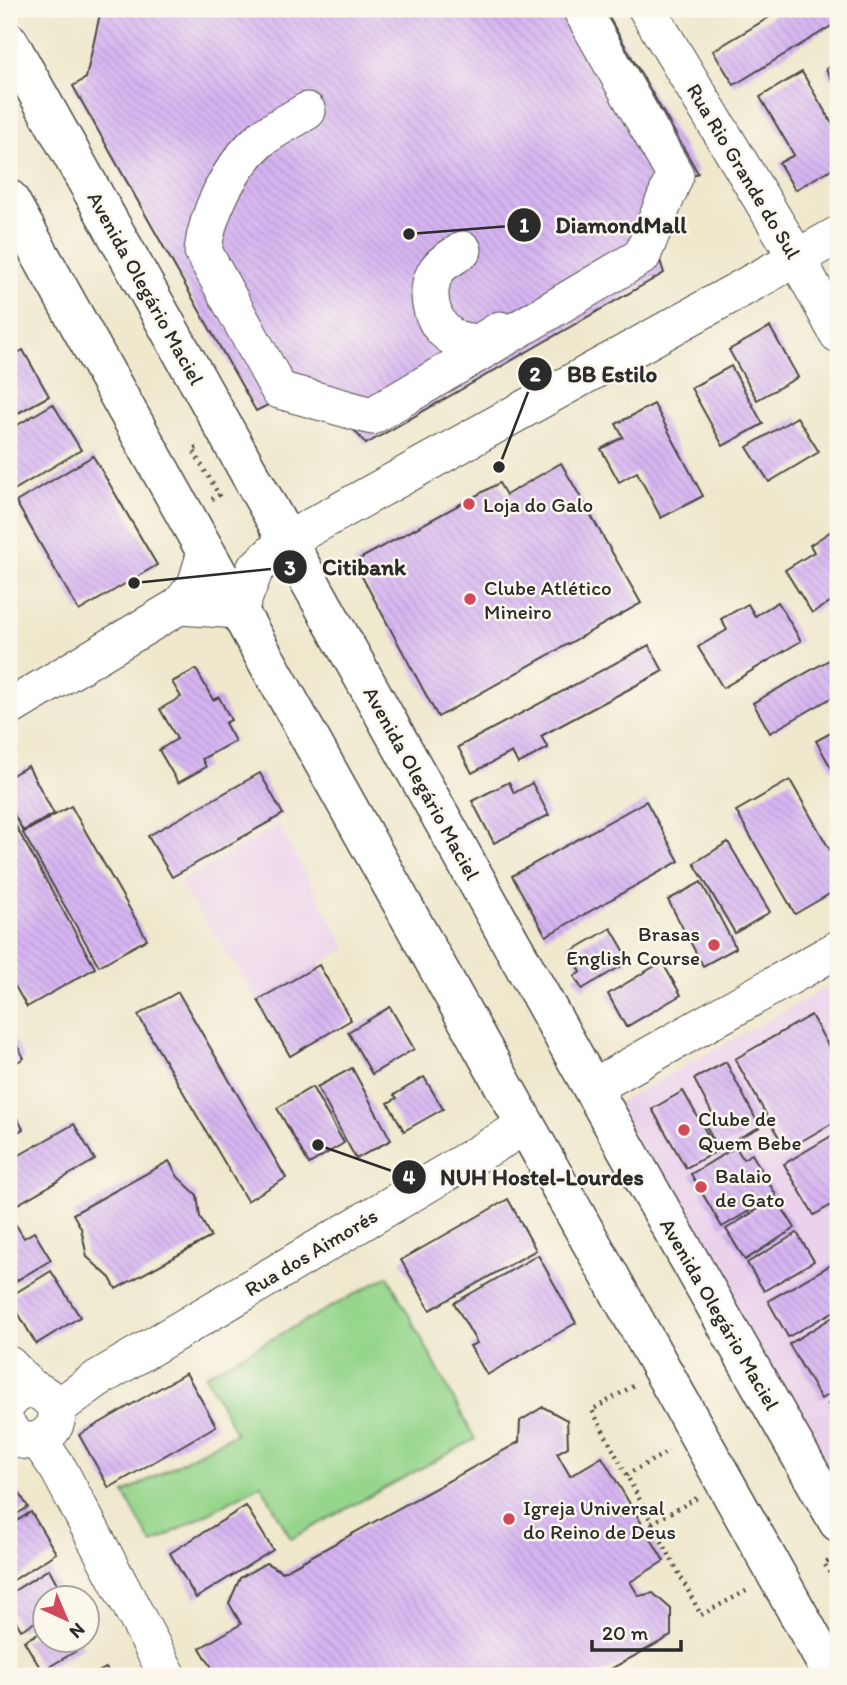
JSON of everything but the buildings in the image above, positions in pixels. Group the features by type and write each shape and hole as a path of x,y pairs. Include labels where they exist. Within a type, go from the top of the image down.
{"main road":[{"name":"Avenida Olegário Maciel","path":"9,42 592,1088 838,1522"},
{"path":"9,199 831,1673"}],"street":[{"path":"463,250 438,267 430,282 430,304 439,323 455,339 479,343 638,247 665,183 566,9"},
{"path":"307,111 262,138 246,153 230,178 205,229 204,251 279,390 372,416 642,256 675,175 581,9"},
{"name":"Rua Rio Grande do Sul","path":"647,9 797,258 838,334"},
{"path":"179,606 239,610 255,569 286,541 838,235"},
{"path":"9,708 179,606 196,585 206,552"},
{"path":"592,1088 838,949"},
{"name":"Rua dos Aimorés","path":"27,1414 97,1379 525,1126"},
{"path":"27,1414 168,1676"}],"path":[{"path":"186,517 219,495 193,450 226,433"},
{"path":"625,1390 592,1410 626,1475 701,1615 734,1598"},
{"path":"626,1475 660,1456"},
{"path":"652,1523 687,1503"},
{"path":"838,1555 824,1563 838,1587"}],"shaded area":[{"path":"278,825 347,948 258,1000 179,883"},
{"path":"838,981 838,1487 616,1104"}],"green space":[{"path":"388,1276 475,1439 291,1539 261,1484 152,1544 124,1493 236,1433 205,1375"}],"place":[{"name":"DiamondMall","path":"409,234"},
{"name":"BB Estilo","path":"499,467"},
{"name":"Loja do Galo","path":"469,504"},
{"name":"Citibank","path":"134,583"},
{"name":"Clube Atlético Mineiro","path":"470,599"},
{"name":"Brasas English Course","path":"714,945"},
{"name":"Clube de Quem Bebe","path":"684,1130"},
{"name":"NUH Hostel-Lourdes","path":"318,1145"},
{"name":"Balaio de Gato","path":"701,1187"},
{"name":"Igreja Universal do Reino de Deus","path":"509,1519"}]}
